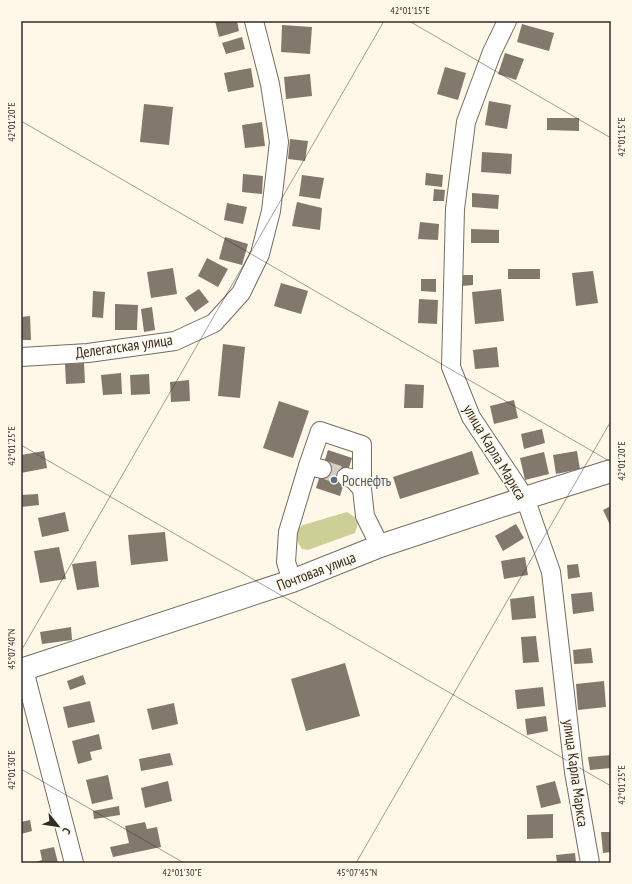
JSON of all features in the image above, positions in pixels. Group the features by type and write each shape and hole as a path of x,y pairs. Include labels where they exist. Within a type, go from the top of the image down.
{"main road":[{"name":"Почтовая улица","path":"22,665 292,581 380,546 611,471"}],"street":[{"name":"Делегатская улица","path":"21,357 88,353 175,341 214,322 241,293 260,254 264,240 271,211 279,142 270,84 254,21"},
{"name":"улица Карла Маркса","path":"507,21 492,52 466,122 455,209 451,367 470,416 525,498 551,572 574,772 590,863"},
{"path":"292,581 286,562 288,532 315,467 320,431 362,445 362,489 366,516 380,546"},
{"path":"346,477 353,479 362,489"},
{"path":"22,665 74,863"}],"green space":[{"path":"347,512 356,518 358,523 355,533 308,550 302,549 296,537 298,531 303,525"}],"building":[{"path":"215,21 237,21 239,31 219,37"},
{"path":"522,24 554,33 549,51 517,42"},
{"path":"282,25 312,27 310,54 281,52"},
{"path":"242,37 245,49 226,54 222,43"},
{"path":"505,53 524,59 516,80 498,74"},
{"path":"445,67 466,73 458,100 437,94"},
{"path":"251,68 254,87 228,92 224,73"},
{"path":"310,74 312,96 286,99 284,77"},
{"path":"489,101 511,105 507,129 485,125"},
{"path":"144,104 173,107 169,145 140,142"},
{"path":"547,118 579,118 579,131 547,130"},
{"path":"262,122 265,146 245,148 242,125"},
{"path":"290,139 308,141 305,161 288,159"},
{"path":"482,152 512,154 511,174 481,172"},
{"path":"426,173 443,175 442,187 425,185"},
{"path":"243,174 263,176 262,194 242,192"},
{"path":"302,175 324,178 320,199 299,196"},
{"path":"434,189 445,190 444,201 433,201"},
{"path":"472,193 499,195 498,209 472,207"},
{"path":"297,202 322,208 320,230 292,226"},
{"path":"227,203 247,207 243,224 224,220"},
{"path":"420,222 439,224 438,240 418,239"},
{"path":"471,229 499,230 499,243 471,243"},
{"path":"225,237 248,244 242,265 219,259"},
{"path":"207,258 228,269 218,287 198,276"},
{"path":"173,268 177,294 151,298 147,272"},
{"path":"508,269 540,269 540,279 508,279"},
{"path":"593,271 598,303 576,306 572,273"},
{"path":"462,275 473,275 473,285 462,286"},
{"path":"421,279 436,279 436,292 421,291"},
{"path":"281,283 308,291 301,314 274,306"},
{"path":"199,289 209,302 195,312 185,298"},
{"path":"501,289 504,321 475,324 472,292"},
{"path":"93,291 105,292 103,318 92,317"},
{"path":"419,299 438,300 437,324 418,323"},
{"path":"115,304 138,305 137,330 115,330"},
{"path":"152,307 155,330 144,332 141,309"},
{"path":"30,316 31,340 21,340 21,317"},
{"path":"223,344 245,347 240,398 218,396"},
{"path":"497,347 499,367 475,369 473,350"},
{"path":"84,363 85,383 66,384 65,364"},
{"path":"121,373 122,394 103,395 101,375"},
{"path":"149,374 150,394 131,395 130,375"},
{"path":"189,380 190,401 171,402 170,382"},
{"path":"405,384 424,385 423,408 404,408"},
{"path":"514,400 518,418 494,424 490,406"},
{"path":"279,401 309,411 293,458 263,448"},
{"path":"542,429 545,443 524,449 521,434"},
{"path":"328,450 352,458 340,496 316,488"},
{"path":"44,451 47,468 21,473 21,455"},
{"path":"472,451 479,474 400,499 393,477"},
{"path":"577,451 580,469 556,474 553,455"},
{"path":"544,452 549,474 525,480 520,458"},
{"path":"38,494 39,505 21,507 21,495"},
{"path":"611,506 611,527 603,510"},
{"path":"65,512 69,531 42,537 38,518"},
{"path":"516,524 524,538 503,551 495,536"},
{"path":"165,532 168,561 131,565 128,535"},
{"path":"59,547 66,579 40,583 34,551"},
{"path":"525,557 528,575 504,579 501,561"},
{"path":"96,561 99,587 77,590 72,564"},
{"path":"578,564 580,577 568,579 567,565"},
{"path":"592,592 594,611 573,614 571,594"},
{"path":"534,596 536,618 512,620 510,599"},
{"path":"71,627 72,640 42,644 40,632"},
{"path":"536,636 539,662 523,663 521,637"},
{"path":"591,648 593,663 574,664 573,650"},
{"path":"345,663 360,716 306,731 291,679"},
{"path":"83,675 86,684 70,690 67,681"},
{"path":"604,681 606,707 578,710 576,684"},
{"path":"543,687 545,706 517,709 515,690"},
{"path":"90,701 95,722 68,728 63,707"},
{"path":"174,703 178,724 152,730 147,709"},
{"path":"546,716 548,731 527,735 525,719"},
{"path":"99,734 102,749 90,752 92,760 78,764 72,741"},
{"path":"170,753 173,765 141,771 139,759"},
{"path":"611,755 611,768 590,770 588,757"},
{"path":"108,775 113,799 92,804 86,780"},
{"path":"168,781 172,801 145,808 141,788"},
{"path":"555,781 561,803 541,808 536,786"},
{"path":"119,806 120,815 94,819 93,811"},
{"path":"553,814 553,838 527,839 527,815"},
{"path":"30,820 32,831 21,834 21,822"},
{"path":"145,822 147,829 157,827 161,847 113,857 110,847 129,843 125,826"},
{"path":"601,832 611,832 611,852 603,853"},
{"path":"54,847 58,863 32,863 42,860 40,850"},
{"path":"575,853 576,863 557,863 556,855"}],"tunnel":[{"path":"322,469 346,477"}],"place":[{"name":"Роснефть","path":"334,480"}]}
